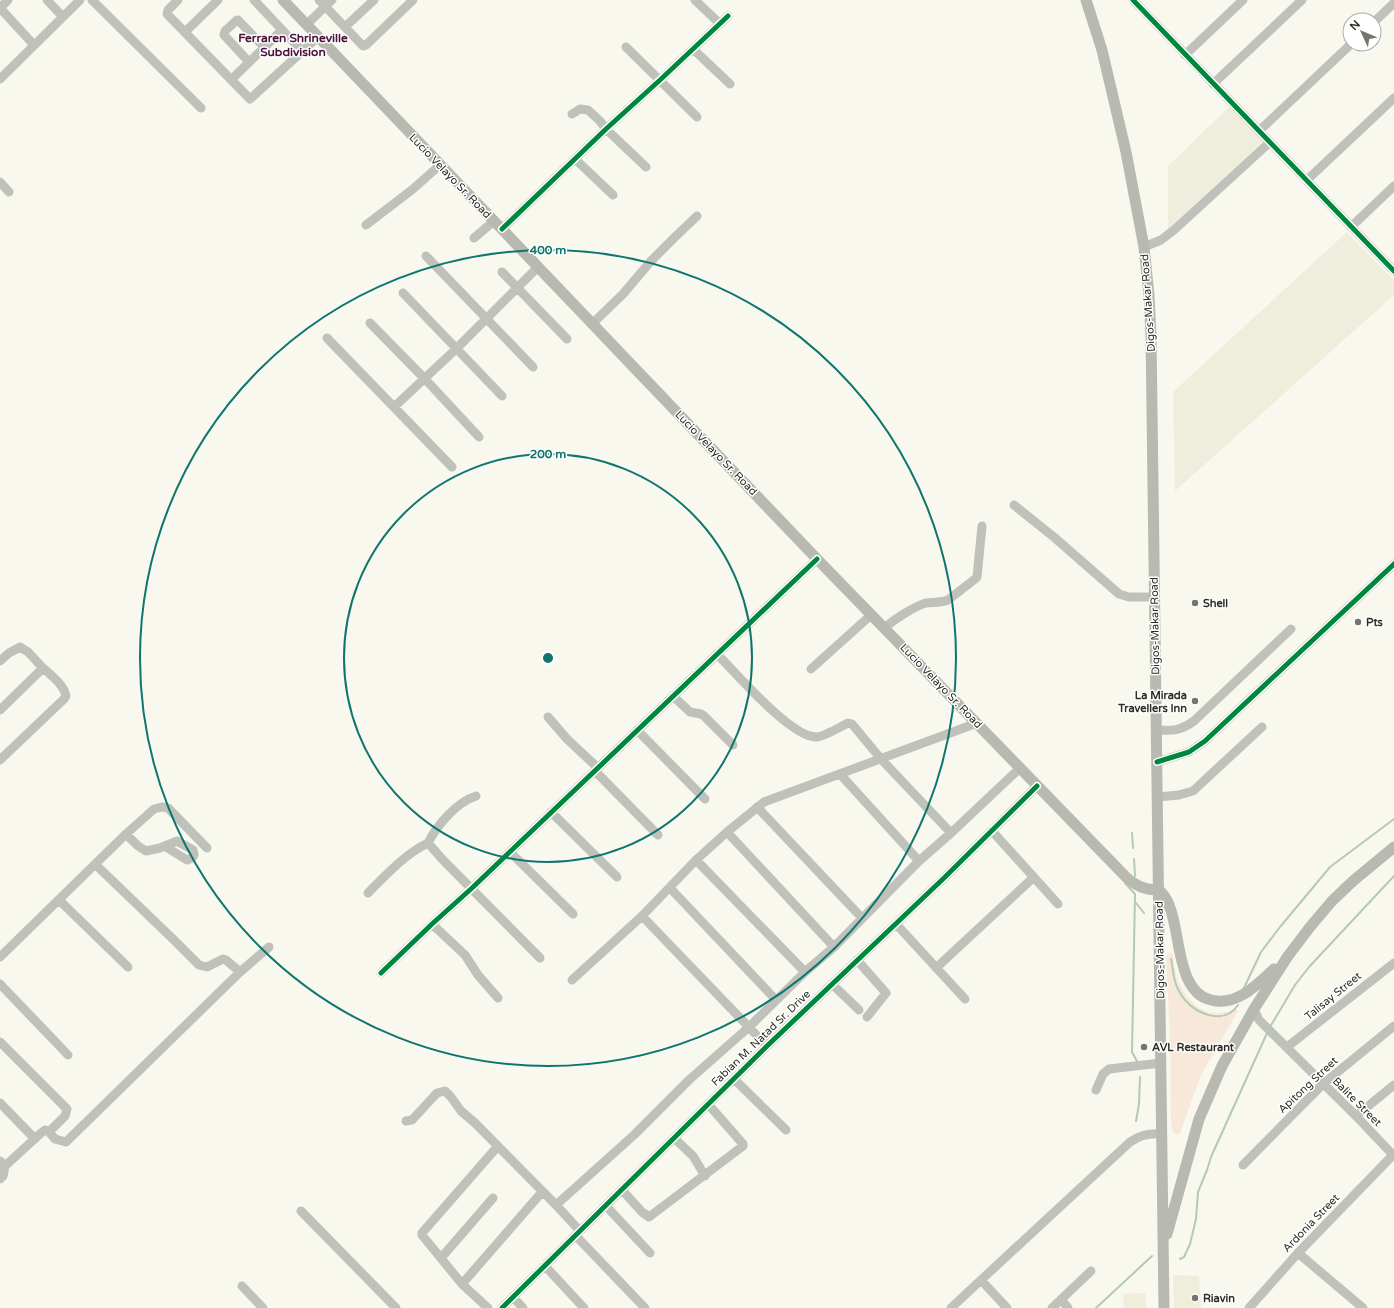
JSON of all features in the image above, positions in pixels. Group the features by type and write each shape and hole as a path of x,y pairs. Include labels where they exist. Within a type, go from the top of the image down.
{"main road":[{"name":"Lucio Velayo Sr. Road","path":"283,0 817,559 1132,883 1144,889 1159,890"},
{"name":"Digos-Makar Road","path":"1086,0 1102,50 1124,144 1144,248 1151,335 1164,1308"},
{"path":"1163,1248 1199,1119 1222,1066 1254,1009 1288,956 1332,901 1358,876 1394,847"},
{"path":"1159,890 1166,899 1171,910 1184,968 1189,983 1200,996 1222,1002 1243,995 1260,982 1288,956"}],"street":[{"path":"8,0 0,8 34,45"},
{"path":"47,0 63,17"},
{"path":"0,79 80,0"},
{"path":"92,0 201,108"},
{"path":"178,0 168,10 167,14 251,99 318,37"},
{"path":"185,32 218,0"},
{"path":"254,0 302,51"},
{"path":"345,27 374,0"},
{"path":"306,24 325,2 345,27 364,46 413,0"},
{"path":"695,0 720,24"},
{"path":"1133,0 1184,55 1394,271"},
{"path":"1184,55 1243,0"},
{"path":"1213,84 1302,0"},
{"path":"1382,14 1394,3"},
{"path":"502,229 606,129 728,16"},
{"path":"249,62 224,34 225,31 238,20 264,47"},
{"path":"231,80 282,30"},
{"path":"626,47 697,117"},
{"path":"694,49 730,84"},
{"path":"1259,131 1343,52"},
{"path":"1307,180 1394,98"},
{"path":"572,114 580,109 588,110 646,167"},
{"path":"1144,248 1161,240 1170,233 1270,142"},
{"path":"575,159 613,195"},
{"path":"366,225 413,189 440,165"},
{"path":"0,182 10,192"},
{"path":"1351,227 1394,186"},
{"path":"592,324 623,294 651,261 698,216"},
{"path":"474,238 494,221"},
{"path":"426,256 533,367"},
{"path":"394,407 456,349 538,267"},
{"path":"502,272 567,339"},
{"path":"403,294 502,396"},
{"path":"370,323 425,378 479,436"},
{"path":"327,338 452,467"},
{"path":"1014,505 1049,533 1119,594 1129,597 1155,597"},
{"path":"884,628 916,607 948,600 977,577 982,526"},
{"path":"381,973 817,559"},
{"path":"1157,762 1189,752 1205,741 1394,564"},
{"path":"811,670 871,614"},
{"path":"1157,730 1179,730 1194,721 1291,629"},
{"path":"0,661 9,653 20,647 28,652 62,687 66,696 0,760"},
{"path":"717,654 767,706 798,731 818,737 850,723 881,759 951,833"},
{"path":"0,710 43,668"},
{"path":"673,696 690,712 704,716 733,745"},
{"path":"548,717 658,835"},
{"path":"572,980 642,916 696,860 764,802 977,723"},
{"path":"1158,797 1179,795 1193,791 1262,727"},
{"path":"637,730 705,799"},
{"path":"556,1205 634,1135 689,1080 834,947 919,861 1020,768"},
{"path":"840,774 919,861"},
{"name":"Fabian M. Natad Sr. Drive","path":"502,1308 767,1046 896,924 1037,786"},
{"path":"368,893 409,855 419,847 428,843 440,824 466,800 476,796"},
{"path":"0,957 126,834 154,809 162,807 168,808 207,848"},
{"path":"757,807 862,918"},
{"path":"551,812 617,877"},
{"path":"992,831 1058,904"},
{"path":"727,832 834,947"},
{"path":"126,834 138,846 146,851 166,847"},
{"path":"428,843 540,958"},
{"path":"510,852 573,914"},
{"path":"696,860 805,972"},
{"path":"96,864 199,965 207,967 223,959 240,972"},
{"path":"936,968 1034,877"},
{"path":"670,888 776,1000"},
{"path":"59,900 128,967"},
{"path":"642,916 767,1046"},
{"path":"432,924 465,955 478,975 498,998"},
{"path":"896,924 965,999"},
{"path":"0,1179 3,1176 3,1163 45,1130 55,1138 66,1142 240,972 269,947"},
{"path":"858,960 886,993 867,1016"},
{"name":"Talisay Street","path":"1287,1047 1394,963"},
{"path":"0,984 68,1055"},
{"path":"832,984 859,1010"},
{"name":"Balite Street","path":"1254,1009 1257,1016 1268,1029 1392,1151"},
{"name":"Apitong Street","path":"1243,1165 1323,1084 1394,1026"},
{"path":"0,1042 67,1109 64,1116 49,1132"},
{"path":"1096,1090 1103,1074 1109,1069 1161,1063"},
{"path":"734,1079 786,1130"},
{"path":"1356,1116 1394,1084"},
{"path":"406,1121 412,1120 437,1093 445,1092 451,1097 461,1111 475,1123 556,1205 578,1234 645,1308"},
{"path":"0,1103 35,1139"},
{"path":"622,1190 642,1212 649,1217 744,1145 708,1104"},
{"path":"952,1308 1136,1137 1162,1134"},
{"path":"674,1138 693,1156 705,1176"},
{"path":"488,1308 462,1284 422,1235 422,1233 498,1146"},
{"name":"Ardonia Street","path":"1249,1308 1392,1151"},
{"path":"462,1284 542,1192"},
{"path":"441,1258 493,1198"},
{"path":"606,1206 650,1253"},
{"path":"301,1211 396,1308"},
{"path":"1298,1253 1363,1308"},
{"path":"545,1266 584,1308"},
{"path":"1052,1308 1091,1271"},
{"path":"981,1280 1007,1308"},
{"path":"242,1286 263,1308"},
{"path":"513,1298 523,1308"},
{"path":"1061,1300 1068,1308"}],"shaded area":[{"path":"1229,107 1263,141 1168,229 1168,166"},
{"path":"1347,232 1394,281 1394,295 1175,491 1173,392"},
{"path":"1169,952 1173,955 1179,983 1192,1002 1198,1007 1211,1012 1222,1013 1236,1009 1238,1011 1201,1075 1178,1135 1173,1133 1171,1124 1170,1037 1166,957"},
{"path":"1173,1275 1199,1276 1201,1308 1174,1308"},
{"path":"1146,1293 1146,1308 1124,1308 1123,1294"}],"waterway":[{"path":"1244,988 1261,952 1330,867 1394,819"},
{"path":"1132,833 1133,848"},
{"path":"1134,859 1135,876"},
{"path":"1270,1027 1295,985 1309,967 1394,876"},
{"path":"1125,883 1135,894 1132,1052 1138,1063"},
{"path":"1136,903 1144,913"},
{"path":"1171,959 1176,986 1184,999 1197,1010 1212,1016 1219,1016 1226,1015 1233,1011 1238,1005"},
{"path":"1180,1259 1184,1257 1190,1244 1196,1219 1198,1192 1211,1157 1268,1031"},
{"path":"1136,1121 1139,1104 1140,1077"},
{"path":"1096,1308 1152,1256"}],"cycle path":[{"path":"1133,0 1394,271"},
{"path":"502,229 606,129 728,16"},
{"path":"381,973 817,559"},
{"path":"1157,762 1189,752 1205,741 1394,564"},
{"path":"502,1308 767,1046 944,878 1037,786"}],"place":[{"name":"Shell","path":"1195,603"},
{"name":"Pts","path":"1358,622"},
{"name":"La Mirada Travellers Inn","path":"1195,701"},
{"name":"AVL Restaurant","path":"1144,1047"},
{"name":"Riavin","path":"1195,1298"}],"district":[{"name":"Ferraren Shrineville Subdivision","path":"293,45"}]}
